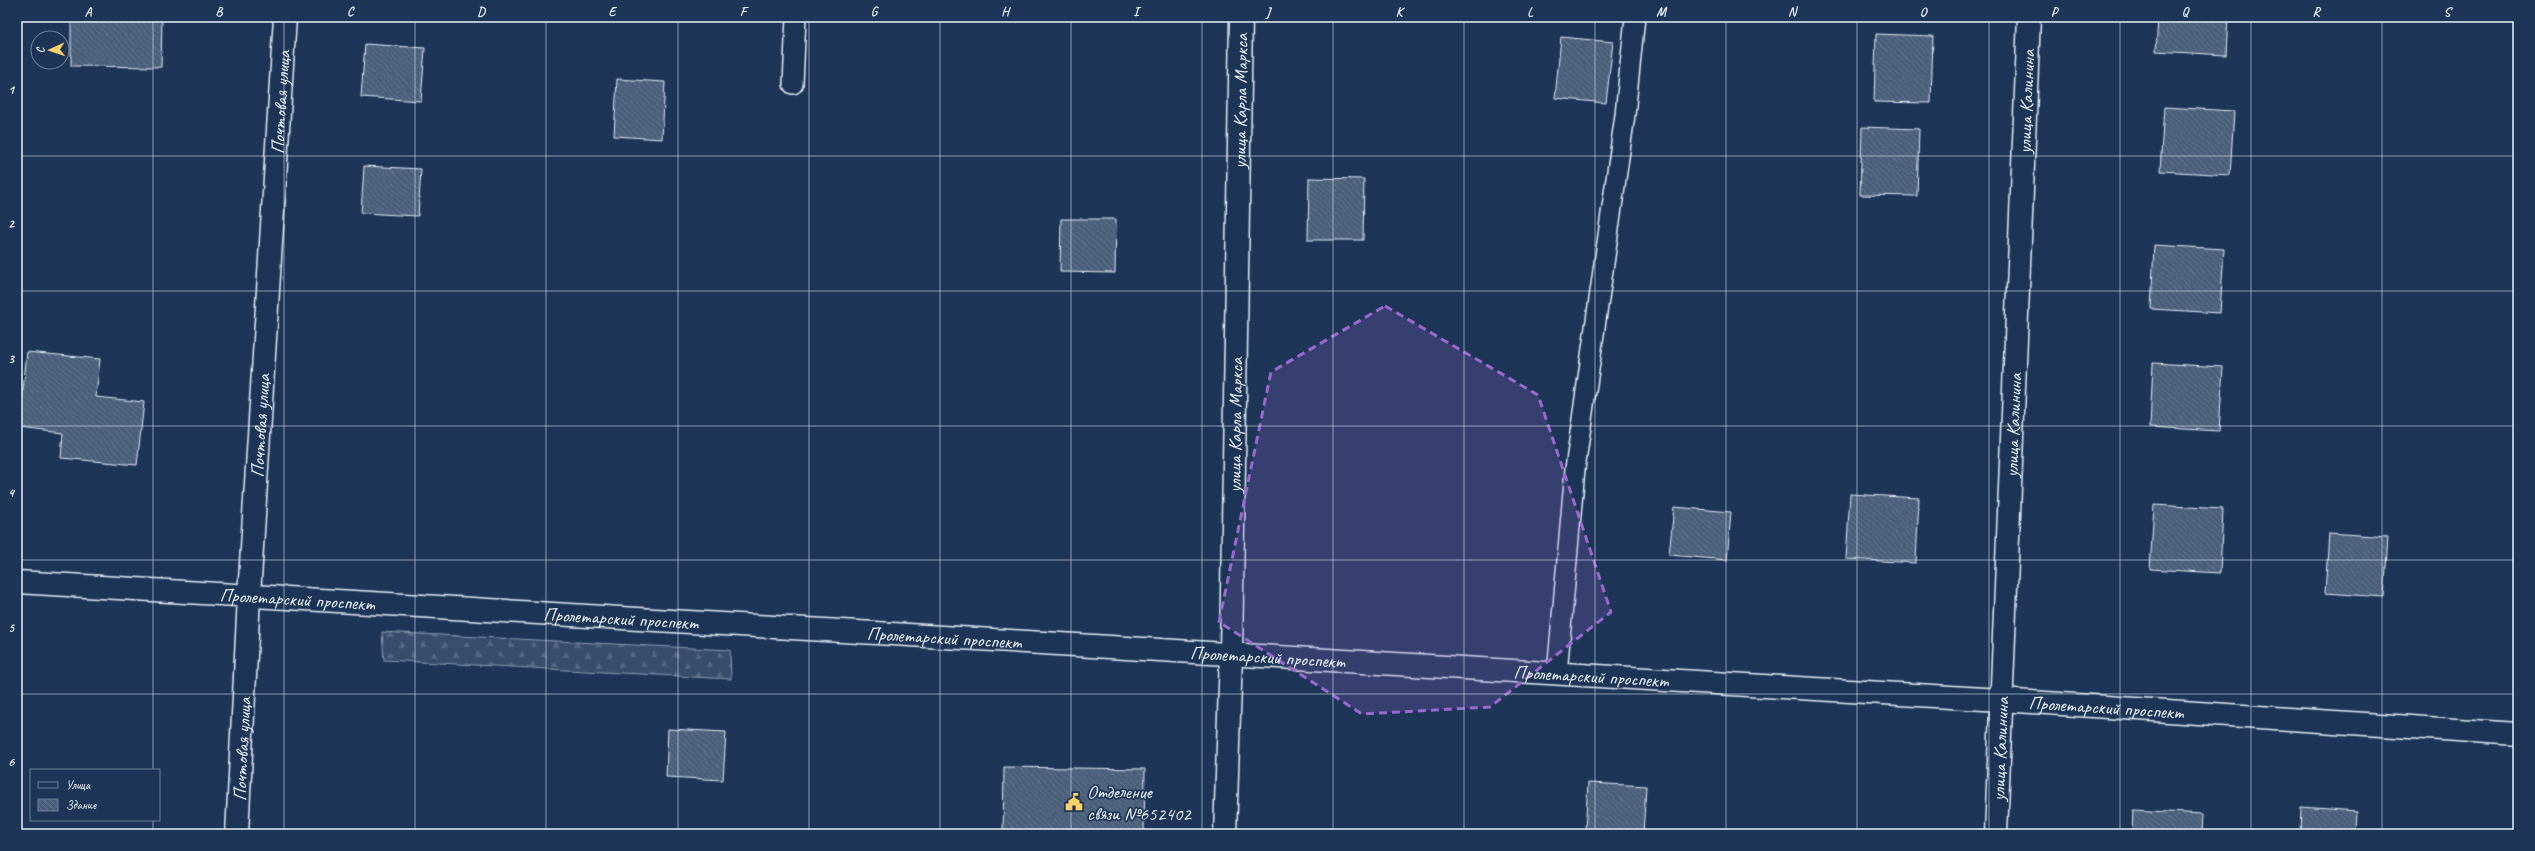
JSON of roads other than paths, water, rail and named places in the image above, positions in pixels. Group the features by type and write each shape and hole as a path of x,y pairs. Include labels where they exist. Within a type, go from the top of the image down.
{"street":[{"name":"Почтовая улица","path":"237,834 249,596 285,17"},
{"name":"улица Карла Маркса","path":"1225,834 1231,655 1240,17"},
{"name":"улица Калинина","path":"1996,834 2029,17"},
{"name":"Пролетарский проспект","path":"17,582 2001,700 2518,734"}],"lane":[{"path":"793,84 796,17"},
{"path":"1557,674 1575,469 1626,115 1636,17"}],"place":[{"name":"Отделение связи №652402","path":"1074,802"}]}
